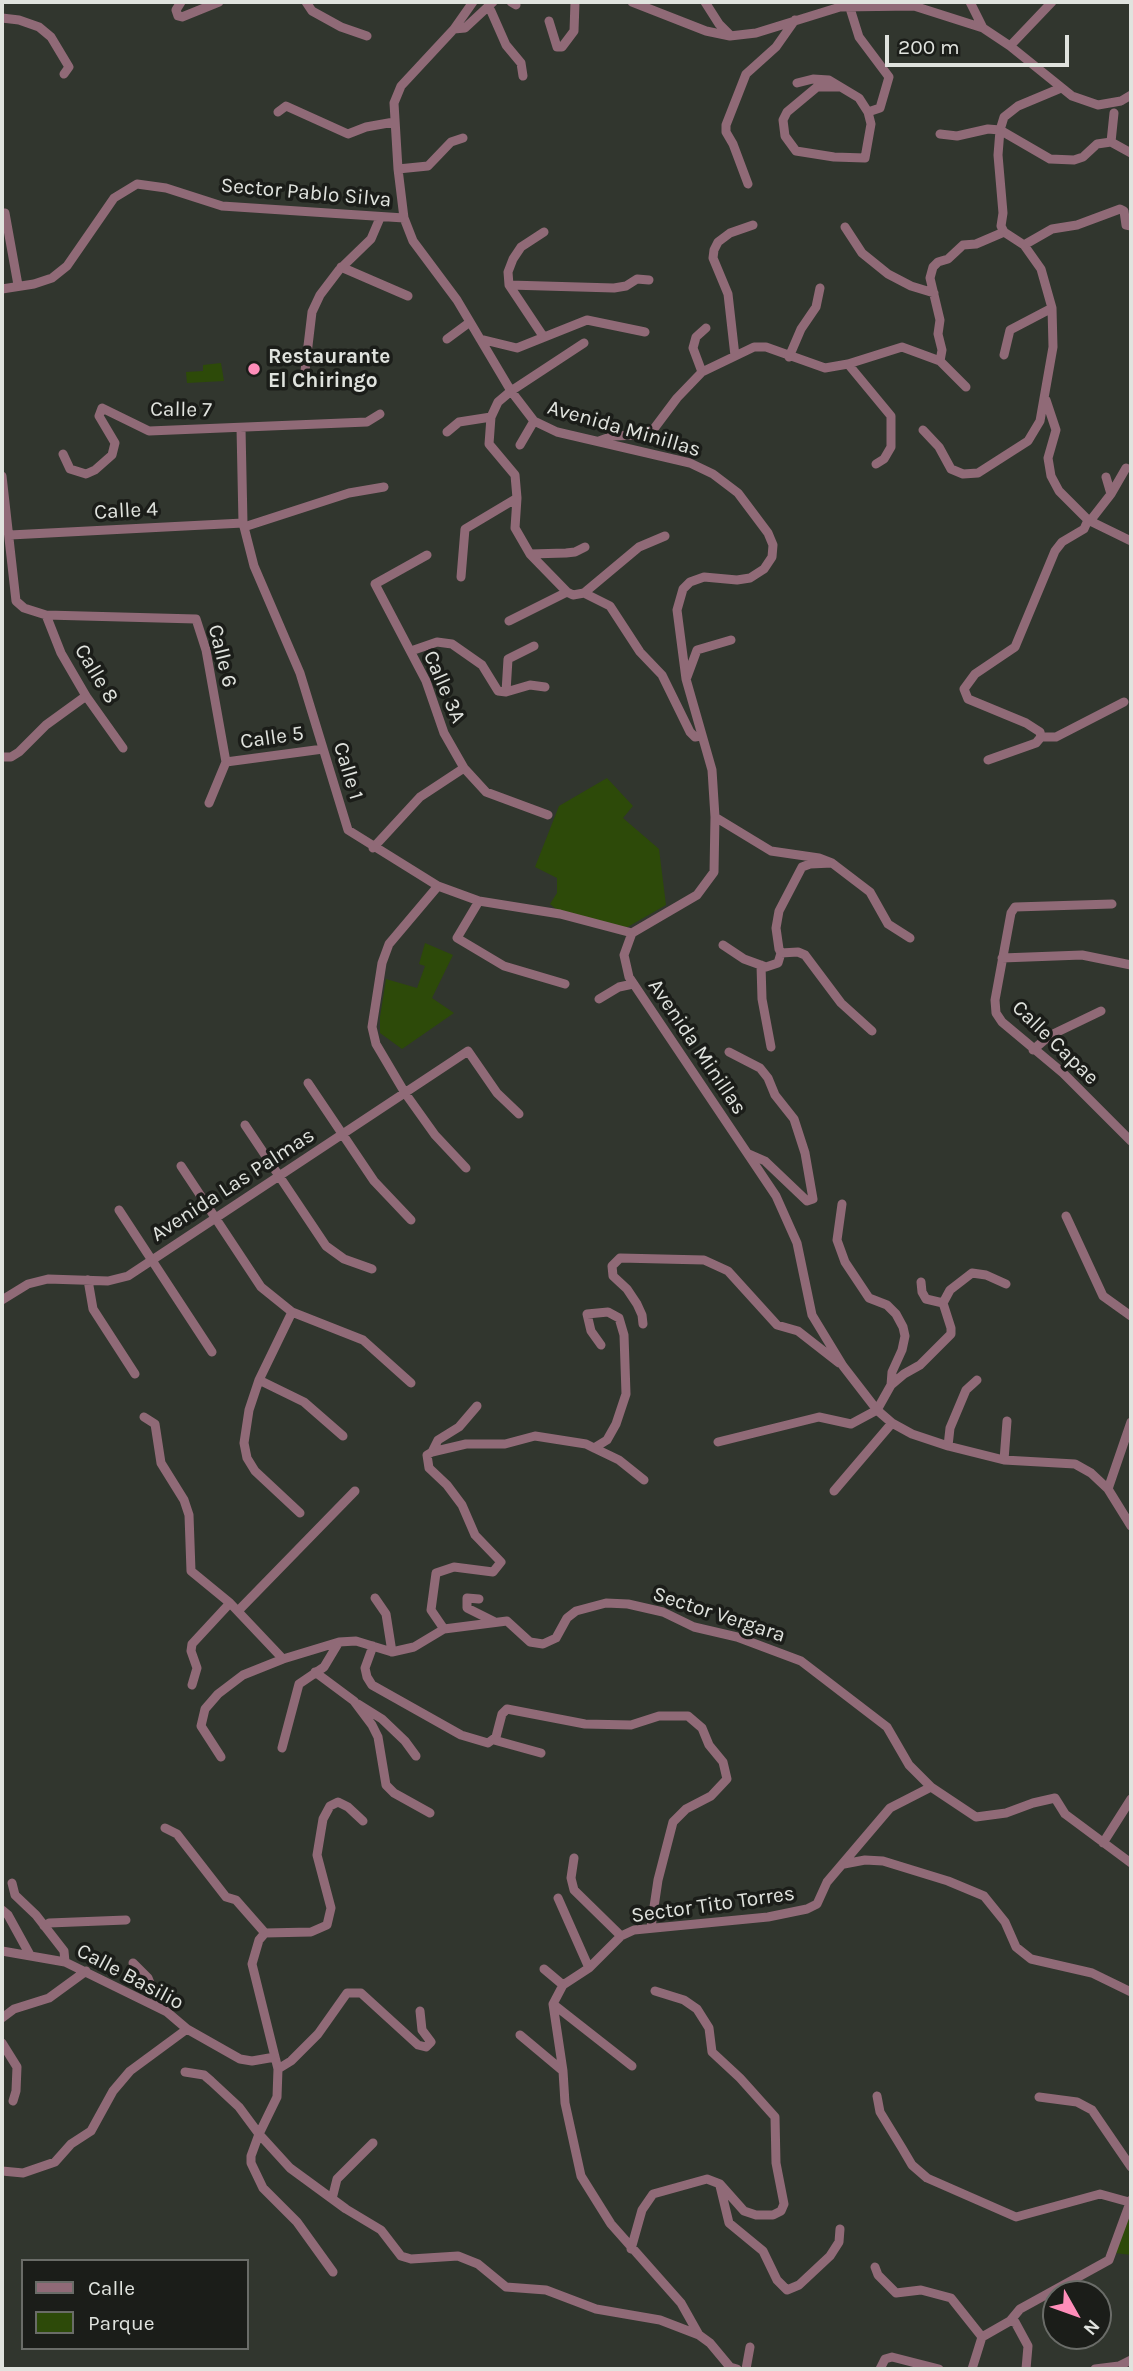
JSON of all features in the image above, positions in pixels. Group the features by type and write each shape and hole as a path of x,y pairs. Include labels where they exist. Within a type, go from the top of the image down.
{"street":[{"path":"181,2 176,10 178,16 182,17 219,2"},
{"path":"306,2 312,11 341,27 368,36"},
{"name":"Avenida Minillas","path":"473,2 454,29 401,86 394,103 404,218 413,242 457,300 511,391 534,421 557,432 690,463 713,474 738,493 768,533 773,545 772,557 764,569 750,578 737,580 704,577 690,582 683,589 677,610 686,678 712,770 714,872 697,895 632,933 624,955 629,977 781,1206 797,1243 811,1315 843,1366 877,1410 892,1423 922,1438 948,1446 1004,1460 1075,1464 1091,1473 1108,1489 1131,1526"},
{"path":"549,21 557,47 562,47 574,31 575,2"},
{"path":"632,2 706,30 730,36 756,33 843,4 914,6 983,28 1072,96 1098,105 1121,101 1131,95"},
{"path":"705,2 730,36"},
{"path":"971,2 983,28"},
{"path":"1010,46 1052,2"},
{"path":"843,4 859,37 889,77 880,108 868,112"},
{"path":"454,29 464,28 490,5 506,44 521,63 523,76"},
{"path":"2,18 39,27 51,37 69,67 64,74"},
{"path":"748,184 736,150 726,132 726,125 746,74 776,47 796,19"},
{"path":"797,83 813,79 829,80 859,98 868,112 871,124 865,158 834,158 796,151 785,136 783,120 787,112 817,87 839,87"},
{"path":"923,430 939,447 951,469 962,474 978,473 1028,441 1040,421 1053,347 1052,308 1041,269 1024,245 1004,232 1001,226 1003,213 998,155 1004,117 1018,106 1061,88"},
{"path":"278,112 286,106 348,134 366,127 394,122"},
{"path":"1111,142 1114,113"},
{"path":"940,134 957,136 988,129 1000,130 1050,159 1074,160 1083,157 1097,144 1111,142 1131,153"},
{"path":"398,169 428,166 451,142 463,138"},
{"name":"Sector Pablo Silva","path":"2,289 34,284 60,272 67,266 114,198 137,184 166,188 222,206 404,218"},
{"path":"1024,245 1052,229 1077,225 1120,209 1124,211 1126,225 1131,226"},
{"path":"5,213 18,285"},
{"path":"305,371 312,312 320,295 341,268 371,239 380,218"},
{"path":"735,356 728,294 713,258 714,250 718,242 730,233 753,225"},
{"path":"845,226 862,253 888,274 934,293"},
{"path":"543,337 509,285 508,272 521,247 544,232"},
{"path":"940,361 940,320 930,278 933,267 948,259 962,245 976,244 1004,232"},
{"path":"341,268 408,296"},
{"path":"509,285 614,288 626,286 638,279 649,280"},
{"path":"789,357 801,329 816,307 820,288"},
{"path":"1004,355 1010,330 1052,308"},
{"path":"480,339 517,348 587,320 645,332"},
{"path":"447,338 470,322"},
{"path":"702,372 693,348 696,337 706,328"},
{"path":"584,343 511,391 498,402 491,418 489,444 515,475 515,528 530,554 573,595 584,593 639,547 665,536"},
{"path":"598,442 613,436 642,435 653,430 677,398 702,372 754,347 766,347 825,368 902,347 940,361 966,387"},
{"path":"848,363 891,416 891,447 884,459 876,464"},
{"path":"1045,399 1056,430 1048,458 1051,476 1059,491 1089,521 1131,541"},
{"name":"Calle 7","path":"63,454 69,468 86,474 95,471 111,455 115,443 99,416 102,408 149,432 367,422 380,414"},
{"path":"447,432 459,422 491,418"},
{"path":"520,445 534,421"},
{"name":"Calle 1","path":"241,428 243,525 254,566 300,673 348,830 438,886 479,901 560,914 632,933"},
{"path":"1041,737 1040,732 1026,723 968,699 964,689 975,674 1015,647 1055,551 1062,542 1084,529 1111,494 1126,468"},
{"path":"2,476 16,601 24,608 46,615"},
{"path":"1106,477 1111,494"},
{"name":"Calle 4","path":"10,535 243,525 349,493 383,487"},
{"path":"461,577 465,529 517,498"},
{"path":"530,554 575,552 584,547"},
{"name":"Calle 3A","path":"427,555 375,584 426,681 444,733 464,768 486,792 548,815"},
{"path":"509,621 567,592"},
{"path":"584,593 610,606 640,652 662,675 690,732 695,737 701,736"},
{"name":"Calle 8","path":"46,615 61,653 86,696 123,748"},
{"name":"Calle 6","path":"46,615 196,619 206,650 226,762"},
{"path":"686,678 697,650 731,640"},
{"path":"411,651 437,642 452,644 482,665 498,691 506,692 530,685 545,687"},
{"path":"506,692 509,659 534,646"},
{"path":"2,757 10,757 19,752 46,725 86,696"},
{"path":"1041,737 1056,737 1124,702"},
{"path":"988,760 1037,743 1041,737"},
{"name":"Calle 5","path":"226,762 323,749"},
{"path":"209,803 226,762"},
{"path":"373,848 420,797 464,768"},
{"path":"715,817 771,851 819,858 832,863 870,892 888,924 910,938"},
{"path":"723,945 744,959 773,966 780,960 781,953 776,929 779,911 802,867 832,863"},
{"path":"438,886 389,944 382,963 372,1027 376,1044 405,1093 435,1135 466,1168"},
{"path":"479,901 457,938 504,966 565,984"},
{"name":"Calle Capae","path":"1112,904 1015,907 1011,913 1002,958 995,1000 996,1013 1002,1022 1033,1050 1063,1073 1131,1141"},
{"path":"781,953 798,952 805,955 841,1003 872,1031"},
{"path":"1002,958 1082,955 1131,965"},
{"path":"761,965 763,1010 771,1047"},
{"path":"599,999 619,987 633,984"},
{"path":"1033,1050 1049,1035 1101,1011"},
{"name":"Avenida Las Palmas","path":"2,1300 28,1284 48,1279 108,1281 128,1276 468,1051 497,1093 519,1114"},
{"path":"729,1052 760,1068 775,1095 794,1119 805,1153 813,1199 807,1201 765,1161 748,1153"},
{"path":"308,1083 374,1181 411,1220"},
{"path":"245,1125 326,1246 344,1259 372,1269"},
{"path":"181,1166 261,1287 292,1312 363,1340 411,1383"},
{"path":"842,1204 837,1240 845,1262 869,1298 887,1305 896,1314 903,1328 903,1343 892,1372 891,1385"},
{"path":"119,1210 212,1352"},
{"path":"1066,1216 1103,1296 1131,1316"},
{"path":"643,1324 638,1304 613,1276 612,1266 620,1258 704,1260 728,1271 777,1325 798,1331 843,1366"},
{"path":"718,1442 819,1418 851,1424 877,1410 891,1385 920,1365 951,1334 943,1303 950,1290 972,1273 986,1275 1006,1284"},
{"path":"88,1280 93,1309 135,1374"},
{"path":"921,1282 926,1299 943,1303"},
{"path":"292,1312 259,1380 244,1443 247,1458 255,1471 300,1513"},
{"path":"594,1448 607,1440 616,1424 626,1394 624,1335 619,1318 608,1312 587,1314 591,1331 601,1345"},
{"path":"259,1380 304,1402 343,1436"},
{"path":"948,1446 950,1428 966,1390 977,1380"},
{"path":"432,1452 438,1440 459,1427 477,1406"},
{"path":"144,1417 155,1424 161,1463 184,1500 189,1515 191,1571 230,1603 283,1659"},
{"path":"1004,1460 1007,1421"},
{"path":"1108,1489 1131,1422"},
{"path":"834,1491 892,1423"},
{"path":"444,1629 430,1610 436,1573 454,1567 493,1573 501,1563 475,1535 462,1506 447,1485 429,1468 427,1455 466,1444 505,1444 535,1436 586,1444 620,1460 644,1480"},
{"path":"238,1611 355,1491"},
{"path":"376,1598 386,1614 391,1652"},
{"path":"479,1599 467,1598 467,1608 495,1622"},
{"path":"192,1685 197,1668 191,1651 192,1644 230,1603"},
{"name":"Sector Vergara","path":"495,1622 507,1621 530,1642 543,1644 556,1638 567,1618 576,1611 606,1604 628,1604 663,1612 694,1627 737,1637 801,1661 887,1727 909,1765 931,1787 976,1817 1006,1813 1055,1798 1065,1814 1103,1843"},
{"path":"221,1757 201,1726 205,1709 218,1694 243,1675 283,1659 339,1642 356,1640 391,1652 414,1647 444,1629 495,1622"},
{"path":"282,1748 299,1684 324,1667 339,1642"},
{"path":"373,1646 365,1668 372,1685 461,1735 488,1743 494,1740 541,1753"},
{"path":"316,1672 382,1718 416,1756"},
{"path":"354,1701 372,1725 377,1737 386,1785 394,1793 430,1814"},
{"path":"494,1740 502,1714 507,1709 585,1724 631,1724 659,1716 688,1716 702,1728 709,1745 723,1762 727,1779 711,1796 686,1809 673,1822 658,1880 650,1927"},
{"name":"Sector Tito Torres","path":"553,2004 563,1985 589,1968 621,1936 634,1930 768,1917 807,1909 817,1904 827,1882 890,1808 931,1787"},
{"path":"1131,1799 1103,1843 1131,1863"},
{"path":"333,2272 297,2222 258,2180 251,2163 259,2134 277,2097 278,2070 252,1964 259,1940 265,1933 311,1932 327,1926 331,1908 317,1855 323,1819 330,1806 338,1802 363,1821"},
{"path":"164,1828 177,1834 226,1896 236,1900 265,1933"},
{"path":"574,1858 570,1878 574,1891 621,1936"},
{"path":"844,1864 865,1860 883,1861 948,1881 984,1896 1005,1923 1016,1947 1031,1959 1092,1973 1131,1992"},
{"path":"12,1883 15,1895 26,1904 64,1951 65,1962"},
{"path":"558,1898 589,1968"},
{"path":"2,1910 8,1915 30,1955"},
{"path":"44,1926 49,1923 126,1920"},
{"name":"Calle Basilio","path":"2,1951 65,1962 86,1971 167,2012 187,2029 240,2059 252,2061 275,2057"},
{"path":"133,1963 148,1978 156,1998 167,2012"},
{"path":"544,1969 563,1985"},
{"path":"2,2018 14,2009 49,1998 86,1971"},
{"path":"631,2249 642,2210 653,2194 707,2179 720,2184 744,2211 756,2215 773,2215 781,2211 784,2204 776,2163 775,2117 712,2052 709,2028 696,2008 684,2000 655,1991"},
{"path":"278,2070 318,2034 347,1993 360,1993 418,2045 426,2048 431,2042 422,2030 420,2011"},
{"path":"553,2004 632,2066"},
{"path":"553,2004 565,2103 581,2176 611,2224 681,2303 699,2335"},
{"path":"2,2171 23,2173 55,2162 71,2144 91,2131 113,2091 130,2071 187,2029"},
{"path":"520,2035 563,2071"},
{"path":"2,2043 17,2067 13,2101"},
{"path":"185,2073 204,2075 239,2107 289,2168 381,2230 401,2256 411,2259 458,2256 478,2264 506,2287 547,2290 596,2309 660,2320 699,2335 710,2343 730,2367 737,2369"},
{"path":"877,2096 880,2112 912,2165 927,2178 1016,2217 1100,2194 1130,2201 1109,2260 1020,2309 1010,2321 982,2337 972,2369"},
{"path":"1039,2097 1077,2102 1092,2110 1131,2168"},
{"path":"332,2199 337,2179 373,2143"},
{"path":"720,2184 729,2223 763,2251 777,2280 787,2290 799,2285 831,2256 839,2242 840,2229"},
{"path":"875,2267 878,2276 896,2293 920,2290 951,2298 982,2337"},
{"path":"1010,2321 1015,2322 1028,2347 1026,2369"},
{"path":"746,2369 750,2347"},
{"path":"880,2369 885,2359 892,2357 939,2369"},
{"path":"1095,2369 1119,2366 1131,2360"}],"green space":[{"path":"221,363 224,381 187,383 186,372 203,371 203,365"},
{"path":"607,778 633,806 623,818 659,849 666,905 626,928 557,910 550,904 557,893 557,878 535,867 559,806"},
{"path":"425,943 453,955 432,998 454,1013 402,1049 380,1033 386,979 417,988 425,966 419,964"},
{"path":"1131,2209 1131,2255 1115,2253"}],"place":[{"name":"Restaurante El Chiringo","path":"254,369"}]}
